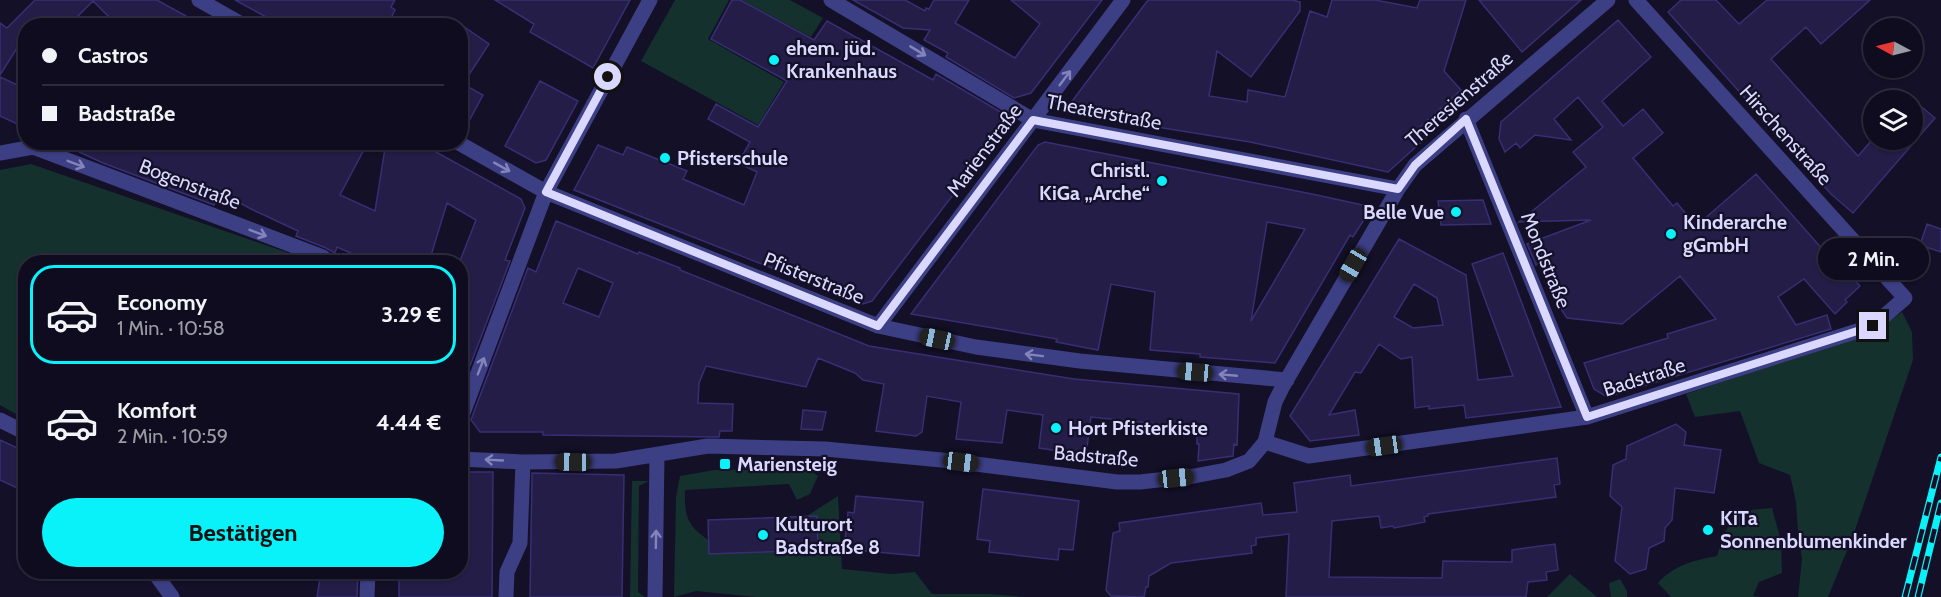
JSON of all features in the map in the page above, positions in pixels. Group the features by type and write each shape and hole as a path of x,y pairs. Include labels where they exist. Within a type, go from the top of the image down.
{"street":[{"path":"199,0 231,18"},
{"path":"468,400 546,192 650,0"},
{"name":"Theaterstraße","path":"831,0 1033,120 1398,189"},
{"name":"Marienstraße","path":"878,326 1123,0"},
{"name":"Theresienstraße","path":"1265,442 1275,402 1398,189 1415,165 1466,119 1608,0"},
{"name":"Hirschenstraße","path":"1636,0 1905,298"},
{"name":"Mondstraße","path":"1466,119 1587,417"},
{"name":"Pfisterstraße","path":"468,148 546,192 878,326 976,347 1034,355 1287,380"},
{"name":"Bogenstraße","path":"0,153 18,150"},
{"name":"Bogenstraße","path":"41,150 318,255"},
{"name":"Badstraße","path":"468,459 523,462 616,461 708,446 825,449 952,461 1117,482 1194,476 1226,470 1249,461 1265,442 1309,456 1587,417 1873,326 1905,298"},
{"path":"0,420 18,429"},
{"path":"655,597 657,455"},
{"path":"506,597 507,572 520,543 523,462"},
{"path":"159,579 172,597"},
{"path":"367,597 368,579"}],"green space":[{"path":"675,0 729,0 708,39 784,82 758,125 641,61"},
{"path":"742,0 790,0 823,18 811,37"},
{"path":"31,164 295,255 18,255 18,415 0,405 0,170"},
{"path":"1902,312 1912,332 1913,360 1853,536 1828,597 1798,597 1802,559 1796,502 1790,475 1759,463 1740,411 1695,417 1686,394 1878,330"},
{"path":"807,468 818,476 810,494 797,500 789,484 685,490 686,510 690,523 700,534 716,545 802,519 838,496 842,569 891,574 915,572 932,594 989,594 1026,597 756,597 696,591 674,597 676,497 680,476 714,470"},
{"path":"632,481 649,481 639,486 638,592 645,597 630,597"},
{"path":"1772,508 1781,541 1782,573 1759,582 1753,596 1762,597 1671,597 1658,583 1678,568 1717,556 1723,535 1739,511"},
{"path":"1570,574 1597,597 1547,597"},
{"path":"1620,579 1627,591 1627,597 1611,597 1609,583"}],"building":[{"path":"35,0 157,0 190,18 110,18 93,1 76,18 18,18 18,49 0,75 0,23 7,28"},
{"path":"235,0 395,0 391,7 395,10 391,18 268,18"},
{"path":"495,0 630,0 593,68 530,32 534,24"},
{"path":"732,0 740,0 814,40 827,21 933,80 936,74 1004,114 1004,128 872,301 863,304 574,190 598,145 623,155 627,147 687,171 683,179 744,205 757,172 738,163 750,142 708,119 716,104 758,127 787,81 711,39"},
{"path":"853,0 905,0 925,11 926,8 929,9 934,0 969,0 955,23 1015,58 1040,24 1011,0 1102,0 1031,93 1014,98 946,57 948,53 924,40 930,30 903,28"},
{"path":"1148,0 1292,0 1300,2 1300,11 1251,77 1217,51 1209,96 1247,102 1248,90 1285,97 1310,11 1327,17 1332,0 1375,0 1417,8 1420,0 1466,0 1444,71 1461,90 1419,128 1427,137 1388,172 1250,142 1064,112"},
{"path":"1479,0 1581,0 1522,52"},
{"path":"1681,0 1716,0 1739,24 1767,0 1870,0 1821,44 1806,27 1771,59 1858,156 1863,150 1907,150 1853,213 1831,194 1668,12"},
{"path":"1618,20 1651,57 1602,101 1623,126 1643,109 1663,133 1633,158 1673,206 1677,203 1696,226 1756,174 1832,260 1834,257 1860,286 1845,300 1847,302 1835,314 1804,279 1778,297 1796,325 1827,315 1831,329 1607,397 1594,389 1584,363 1668,338 1667,334 1716,319 1680,276 1622,324 1567,318 1559,306 1541,261 1536,265 1527,244 1591,220 1519,222 1586,167 1573,152 1603,127 1578,97 1554,119 1571,140 1535,135 1520,148 1516,143 1505,152 1499,139 1501,122"},
{"path":"468,30 489,44 468,76"},
{"path":"0,77 18,85 18,124 0,116"},
{"path":"540,81 578,101 546,160 536,163 505,146"},
{"path":"468,87 483,95 468,123"},
{"path":"1923,108 1935,118 1923,132"},
{"path":"1045,142 1372,207 1353,237 1350,235 1275,363 1150,350 1155,292 1111,284 1098,350 1056,342 1057,339 911,314 1038,145","holes":["1267,222 1305,229 1251,321"]},
{"path":"75,150 364,150 340,195 375,211 385,150 432,150 521,199 525,208 505,260 510,261 468,371 468,255 462,255 476,220 447,203 431,255 355,255 337,247 335,253 296,236 298,231 220,192 214,205 103,163"},
{"path":"1483,200 1491,224 1441,225 1438,201"},
{"path":"556,221 680,268 680,270 869,346 1074,379 1239,394 1237,445 1234,444 1233,456 1198,461 1197,433 1177,430 1178,428 1170,427 1170,425 1091,417 1086,455 1039,448 1043,415 1007,410 1002,443 956,439 961,402 927,396 922,432 916,436 876,431 884,384 863,380 855,373 818,358 806,387 706,366 699,383 698,403 733,404 732,431 720,431 719,437 480,432 471,420 528,268 536,272","holes":["578,268 613,283 599,317 563,303"]},
{"path":"1927,224 1941,229 1941,252 1920,245"},
{"path":"1399,239 1466,275 1478,380 1513,376 1472,264 1503,253 1561,407 1466,418 1464,405 1429,409 1429,406 1415,408 1412,357 1401,359 1379,344 1361,373 1355,372 1329,415 1355,410 1359,435 1310,441 1290,416","holes":["1414,284 1437,298 1443,325 1413,328 1394,317"]},
{"path":"803,410 826,412 822,430 801,429"},
{"path":"1676,424 1686,432 1684,445 1721,450 1714,493 1675,488 1672,520 1665,528 1664,541 1649,548 1646,569 1630,574 1615,561 1622,507 1610,496 1613,465 1626,459 1627,446"},
{"path":"0,440 18,448 18,488 0,480"},
{"path":"1557,458 1560,484 1554,485 1556,497 1428,514 1424,517 1425,522 1394,528 1393,526 1381,528 1379,516 1332,521 1329,577 1442,578 1443,561 1512,562 1512,550 1555,544 1558,570 1546,572 1547,580 1528,582 1526,597 1286,597 1289,534 1256,538 1256,545 1251,546 1252,553 1171,563 1149,576 1144,597 1111,596 1106,590 1113,533 1120,531 1119,523 1261,503 1263,515 1297,512 1294,483 1350,475 1351,486"},
{"path":"468,472 493,472 492,597 399,597 399,579 468,579"},
{"path":"532,473 624,475 622,597 530,597"},
{"path":"983,489 1079,501 1073,550 1059,549 1058,560 989,552 990,541 977,539"},
{"path":"856,496 923,502 919,556 844,549 848,512 854,513"},
{"name":"Kulturort Badstraße 8","path":"817,516 818,550 709,554 708,520"},
{"path":"320,579 358,579 357,597 317,597"}],"railway":[{"path":"1905,597 1941,457"},
{"path":"1918,597 1941,503"}],"place":[{"name":"ehem. jüd. Krankenhaus","path":"774,60"},
{"name":"Pfisterschule","path":"665,158"},
{"name":"Christl. KiGa „Arche“","path":"1162,181"},
{"name":"Belle Vue","path":"1456,212"},
{"name":"Kinderarche gGmbH","path":"1671,234"},
{"name":"Hort Pfisterkiste","path":"1056,428"},
{"name":"Mariensteig","path":"725,464"},
{"name":"KiTa Sonnenblumenkinder","path":"1708,530"},
{"name":"Kulturort Badstraße 8","path":"763,535"}],"route":[{"path":"608,77 546,192 878,326 1033,120 1398,189 1415,165 1466,119 1587,417 1873,326"}]}
